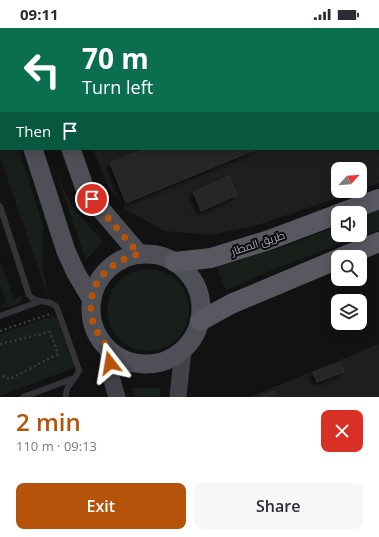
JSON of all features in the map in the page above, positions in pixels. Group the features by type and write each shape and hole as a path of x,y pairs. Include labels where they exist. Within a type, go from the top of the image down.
{"highway":[{"path":"360,206 379,199"},
{"name":"طريق المطار","path":"175,262 211,258 269,240 331,217"},
{"path":"359,250 379,242"},
{"path":"200,321 231,304 331,262"}],"main road":[{"path":"33,150 69,259 92,300"},
{"path":"71,150 84,186 92,199 139,254"},
{"path":"139,254 153,254 175,262 188,273 197,287 201,304 200,321 194,336 183,350 169,359 154,363 143,363 122,358 108,349 98,334 92,318 92,300 96,286 103,274 113,264 125,257 139,254"},
{"path":"108,349 111,377 117,397"},
{"path":"178,397 183,350"}],"lane":[{"path":"0,206 29,295 38,302"},
{"path":"0,316 38,302 53,304 58,311 79,370 75,378 67,387 66,397"},
{"path":"23,397 75,378"}],"path":[{"path":"0,331 58,311"},
{"path":"0,344 50,332 58,354 10,379 0,375"}],"shaded area":[{"path":"0,150 19,150 43,226 43,266 48,297 0,157"},
{"path":"48,150 63,189 75,211 103,241 86,260"},
{"path":"93,150 377,150 379,155 379,183 367,187 367,162 331,162 331,198 337,198 255,226 211,235 164,231 125,209 109,188"},
{"path":"379,210 379,230 367,234 367,214"},
{"path":"331,229 331,242 347,242 277,268 226,290 217,267 283,247"},
{"path":"0,261 14,299 23,296 20,303 5,308 0,306 6,302 0,284"},
{"path":"148,269 164,272 177,281 186,294 189,310 186,326 177,339 164,348 148,351 132,348 119,339 110,326 107,310 110,294 119,281 132,272"},
{"path":"53,316 57,319 74,366 71,369 0,396 0,334"},
{"path":"379,344 379,397 250,397"},
{"path":"131,388 160,388 160,397 135,397"}],"building":[{"path":"142,150 255,150 126,203 110,163"},
{"path":"229,176 237,195 201,211 193,192"},
{"path":"341,362 344,372 317,382 313,372"},
{"path":"274,391 277,397 259,397"}],"route":[{"path":"92,199 139,254 125,257 113,264 103,274 96,286 92,300 92,318 98,334 108,349 110,363"}]}
